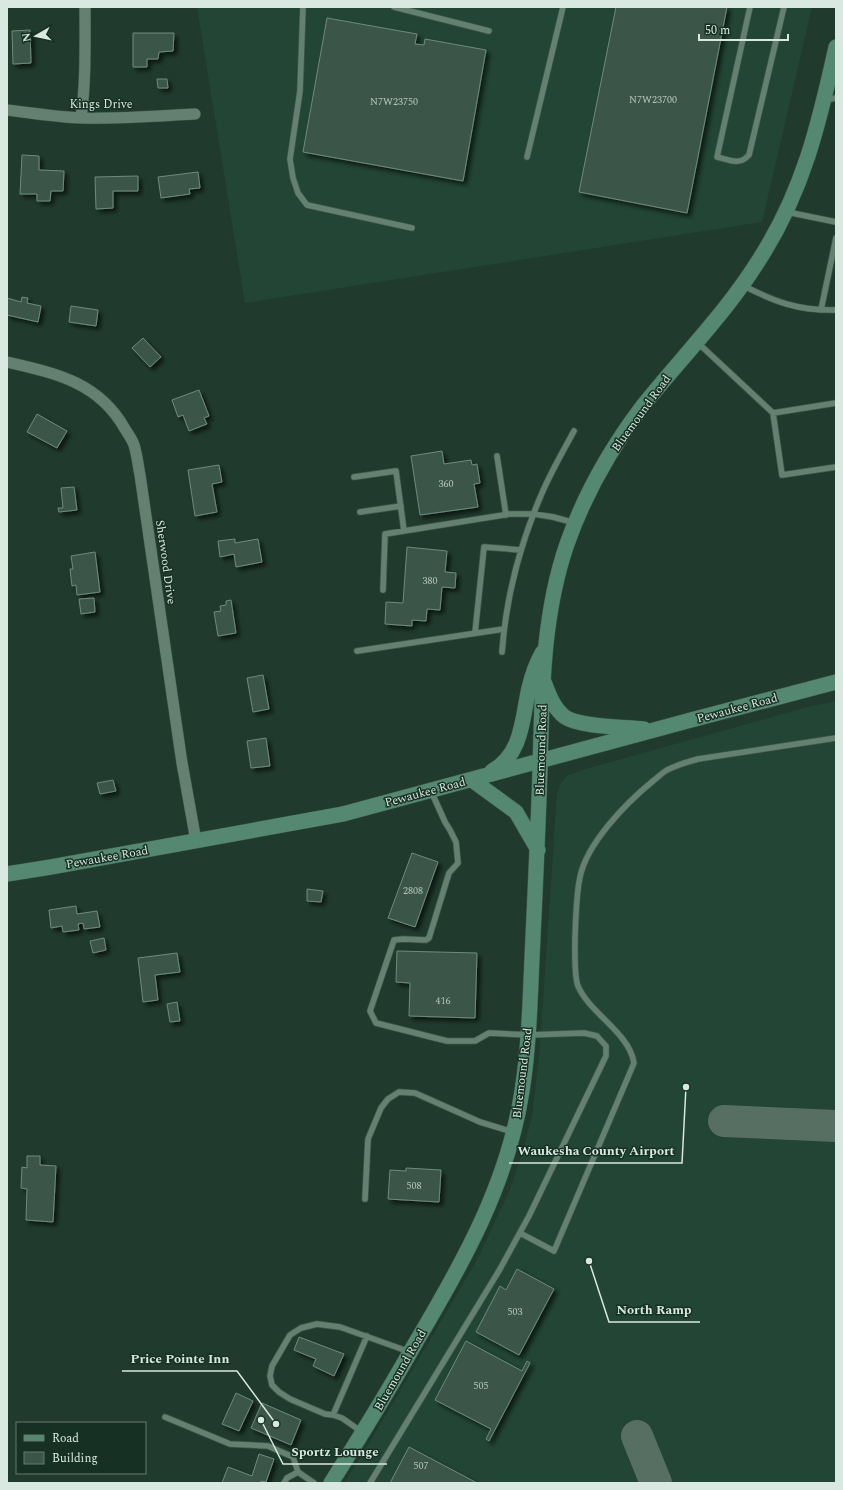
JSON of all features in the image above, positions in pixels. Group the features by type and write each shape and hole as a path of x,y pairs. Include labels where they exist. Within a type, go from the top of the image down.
{"main road":[{"name":"Bluemound Road","path":"330,1483 363,1433 437,1307 474,1239 495,1192 514,1132 522,1091 528,1035 538,850 543,682 547,644 557,581 575,523 590,491 622,435 642,408 742,285 768,246 786,211 808,160 830,99 836,52"},
{"path":"538,850 516,812 476,778 506,762 517,744 533,673 547,644"},
{"path":"543,682 556,708 567,718 587,724 655,730"},
{"name":"Pewaukee Road","path":"7,874 343,814 836,682"}],"street":[{"path":"81,118 85,61 85,7"},
{"name":"Kings Drive","path":"7,110 81,118 121,118 195,114"},
{"name":"Sherwood Drive","path":"7,362 58,375 84,387 113,411 120,419 134,444 140,475 182,763 196,841"}],"lane":[{"path":"302,7 300,91 290,159 292,178 298,193 307,205 412,228"},
{"path":"394,7 489,31"},
{"path":"527,157 563,7"},
{"path":"750,7 717,157 737,162 744,161 750,155 784,7"},
{"path":"786,211 836,222"},
{"path":"821,310 836,238"},
{"path":"742,285 762,296 787,305 821,310 836,310"},
{"path":"696,342 773,413 782,475 836,467"},
{"path":"773,413 836,403"},
{"path":"502,652 510,593 521,550 542,492 574,431"},
{"path":"497,456 506,515"},
{"path":"354,477 396,471 404,531"},
{"path":"360,512 401,506"},
{"path":"383,590 385,534 506,515 534,514 575,523"},
{"path":"475,634 484,547 521,550"},
{"path":"357,651 504,629"},
{"path":"520,1233 554,1251 634,1063 630,1050 624,1041 586,998 577,985 575,956 576,910 580,876 588,856 600,837 619,813 642,790 666,770 682,763 698,759 836,738"},
{"path":"370,1483 500,1269 520,1233 606,1056 606,1046 597,1036 584,1033 528,1035 489,1033 475,1041 447,1041 376,1023 370,1011 394,940 426,940 429,938 449,873 458,863 456,842 445,822 431,790"},
{"path":"365,1199 368,1139 381,1108 388,1099 399,1092 415,1094 480,1122 514,1132"},
{"path":"363,1433 342,1418 325,1414 279,1392 272,1385 270,1376 272,1366 290,1335 301,1328 317,1324 340,1327 410,1353"},
{"path":"333,1415 367,1336"},
{"path":"165,1417 230,1444 268,1446 293,1457 298,1472 314,1483"},
{"path":"284,1483 287,1478 298,1472"}],"shaded area":[{"path":"197,7 812,7 762,222 245,303"},
{"path":"836,701 836,1483 344,1483 477,1260 509,1192 522,1154 532,1116 539,1059 557,794 560,784 567,776 582,770 808,707"}],"building":[{"path":"616,7 727,7 687,213 579,192"},
{"path":"327,18 417,34 415,44 424,45 425,39 486,50 463,181 303,152"},
{"path":"30,30 31,63 13,64 12,31"},
{"path":"133,33 174,33 173,51 159,52 158,59 147,59 147,67 133,67"},
{"path":"157,79 167,79 168,88 158,88"},
{"path":"22,155 39,156 39,170 64,171 63,191 51,191 50,201 37,201 37,194 20,194"},
{"path":"198,172 200,188 189,189 190,194 161,198 158,177"},
{"path":"138,176 138,191 113,191 113,208 96,209 95,177"},
{"path":"22,297 28,298 27,303 41,306 38,322 7,315 7,298 21,302"},
{"path":"71,306 98,310 96,326 69,322"},
{"path":"143,338 161,357 150,367 132,348"},
{"path":"199,390 209,416 204,418 207,424 189,431 183,415 178,417 172,400"},
{"path":"37,414 67,431 57,448 27,432"},
{"path":"442,451 444,464 471,460 472,465 477,464 480,483 474,484 478,507 420,515 411,456"},
{"path":"219,465 222,482 212,484 217,512 195,516 188,470"},
{"path":"74,487 77,510 59,512 58,508 63,508 61,488"},
{"path":"235,539 235,543 258,539 262,562 236,567 234,554 220,557 218,541"},
{"path":"407,547 447,551 445,572 456,573 455,588 442,587 440,610 427,609 426,621 412,620 412,626 385,624 386,602 403,603"},
{"path":"95,552 100,592 77,595 76,585 72,586 70,569 73,569 71,556"},
{"path":"94,598 95,612 81,614 79,599"},
{"path":"231,600 236,633 218,636 214,612 221,611 220,606 226,605 226,601"},
{"path":"263,675 269,709 253,712 247,678"},
{"path":"266,738 270,766 251,768 247,741"},
{"path":"113,780 116,791 100,794 97,783"},
{"path":"412,853 438,862 415,927 388,918"},
{"path":"307,889 323,891 321,902 307,901"},
{"path":"76,906 77,914 97,911 100,927 84,929 83,923 78,924 79,930 63,932 62,926 51,928 49,910"},
{"path":"104,938 106,950 93,953 90,941"},
{"path":"397,951 477,953 475,1018 409,1016 410,983 396,982"},
{"path":"177,953 180,972 155,975 158,1000 143,1002 138,958"},
{"path":"177,1002 180,1021 170,1022 167,1004"},
{"path":"27,1156 40,1156 40,1165 56,1166 53,1222 26,1220 27,1189 21,1188 22,1167 27,1168"},
{"path":"406,1168 441,1170 439,1202 388,1199 390,1170 406,1171"},
{"path":"517,1269 554,1289 519,1355 476,1332 500,1286 506,1290"},
{"path":"299,1337 344,1354 334,1376 313,1366 316,1359 294,1350"},
{"path":"466,1341 522,1371 527,1361 530,1363 489,1441 486,1439 491,1429 435,1400"},
{"path":"236,1393 253,1401 239,1431 222,1424"},
{"path":"262,1403 301,1420 291,1445 251,1428"},
{"path":"409,1447 477,1483 390,1483"},
{"path":"259,1454 274,1459 266,1482 222,1483 228,1467 252,1476"}],"taxiway":[{"path":"724,1121 836,1126"},
{"path":"637,1436 656,1483"}],"place":[{"name":"Waukesha County Airport","path":"686,1087"},
{"name":"North Ramp","path":"589,1261"},
{"name":"Sportz Lounge","path":"261,1420"},
{"name":"Price Pointe Inn","path":"276,1424"}]}
